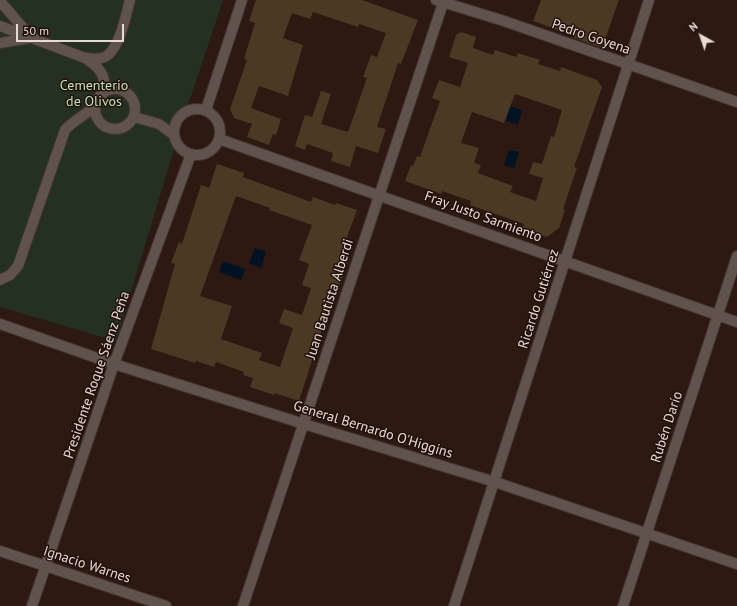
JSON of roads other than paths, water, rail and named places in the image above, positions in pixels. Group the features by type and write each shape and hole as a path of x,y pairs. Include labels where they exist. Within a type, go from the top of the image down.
{"street":[{"path":"85,58 98,59 108,55 116,44 130,0"},
{"path":"206,110 242,0"},
{"name":"Ricardo Gutiérrez","path":"454,606 566,262 649,0"},
{"path":"0,1 31,38"},
{"name":"Pedro Goyena","path":"441,1 504,21 737,102"},
{"name":"Juan Bautista Alberdi","path":"243,606 379,196 441,1"},
{"path":"0,26 85,58 95,64 103,76 106,84 103,94 96,105 65,130 18,266 10,275 0,280"},
{"path":"0,43 31,38"},
{"path":"96,105 97,118 101,123 112,129 125,127 134,117 135,104 128,93 115,89 103,94"},
{"path":"134,117 159,124 174,135 179,146 191,154 198,155 211,150 219,139 220,132 216,119 206,110 191,110 179,118 159,124"},
{"path":"174,135 179,118"},
{"name":"Fray Justo Sarmiento","path":"219,139 737,322"},
{"name":"Presidente Roque Sáenz Peña","path":"32,606 114,364 191,154"},
{"name":"Rubén Darío","path":"624,606 737,256"},
{"name":"General Bernardo O'Higgins","path":"0,324 114,364 494,482 737,564"},
{"name":"Ignacio Warnes","path":"0,551 166,606"}],"water":[{"path":"510,106 522,110 518,124 506,121"},
{"path":"509,150 519,152 514,168 504,165"},
{"path":"255,248 266,252 261,268 249,263"},
{"path":"223,261 245,269 241,280 219,272"}],"park label":[{"name":"Cementerio de Olivos","path":"94,94"}]}
